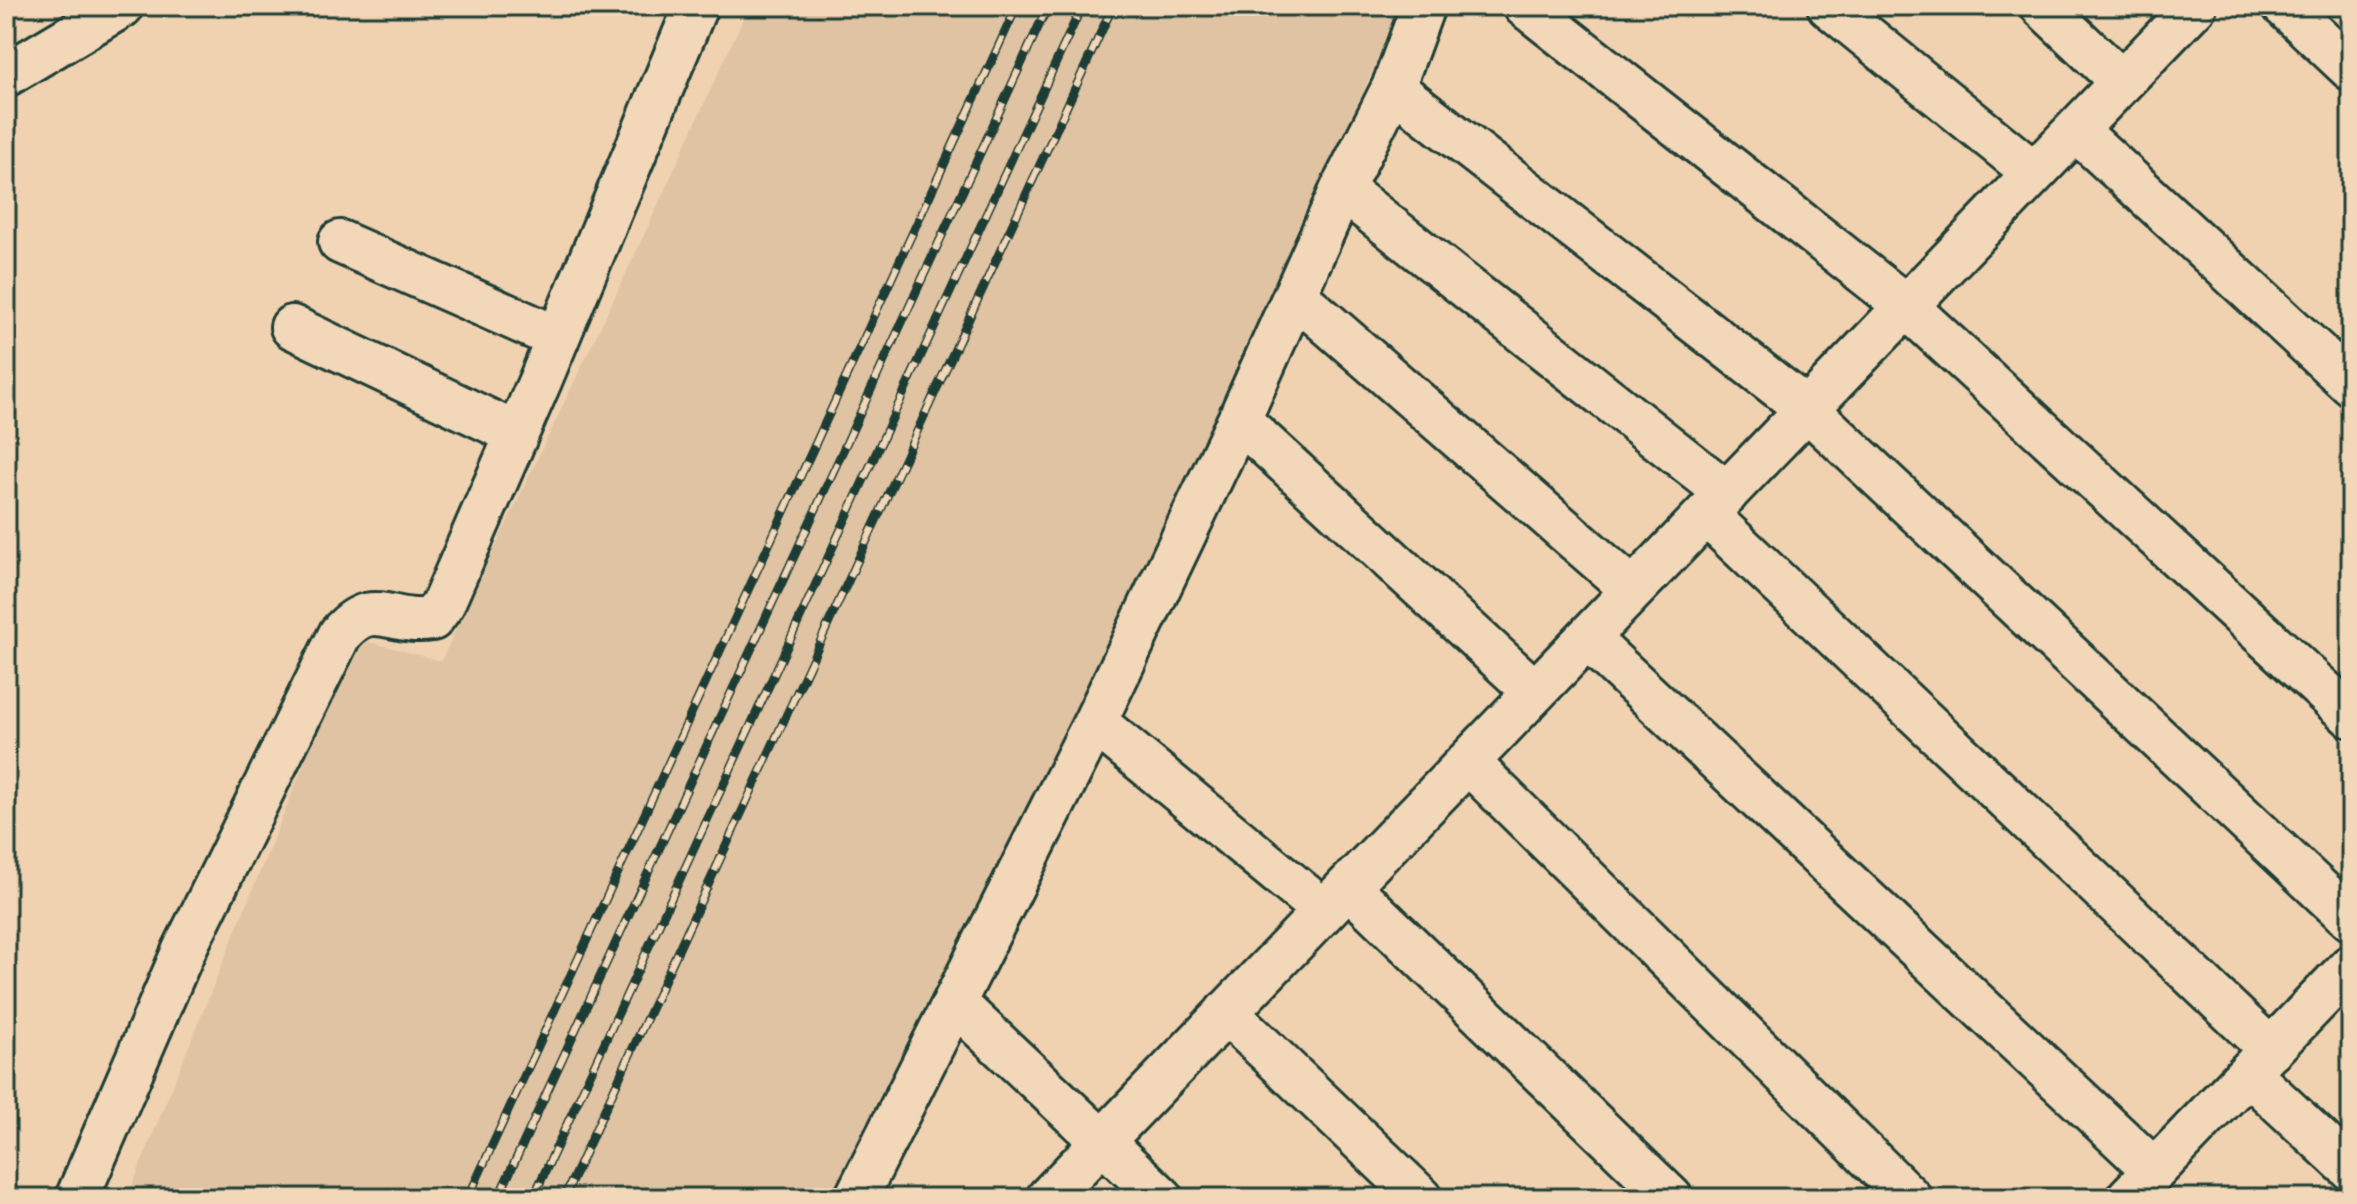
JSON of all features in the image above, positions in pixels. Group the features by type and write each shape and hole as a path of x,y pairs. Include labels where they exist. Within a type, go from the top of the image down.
{"street":[{"path":"6,75 122,6"},
{"path":"77,1198 184,950 340,634 364,613 415,622 432,619 443,604 696,6"},
{"path":"856,1198 1095,722 1239,420 1342,189 1393,88 1423,6"},
{"path":"1525,6 1906,306 2351,716"},
{"path":"1829,6 2034,173"},
{"path":"2042,6 2122,82"},
{"path":"1048,1198 2195,6"},
{"path":"2284,6 2351,69"},
{"path":"1393,88 1807,409 2351,919"},
{"path":"2076,130 2351,384"},
{"path":"1342,189 1716,503 2259,1062 2351,1169"},
{"path":"340,242 558,338"},
{"path":"1296,296 1633,590"},
{"path":"292,327 517,434"},
{"path":"1239,420 1535,692"},
{"path":"1587,638 2141,1184 2351,966"},
{"path":"1095,722 1336,898 1671,1198"},
{"path":"1468,762 1910,1198"},
{"path":"955,1003 1162,1198"},
{"path":"1226,1012 1421,1198"}],"shaded area":[{"path":"749,6 1402,6 861,1198 127,1198 355,638 441,661 639,246"}],"railway":[{"path":"468,1198 1017,6"},
{"path":"498,1198 1048,6"},
{"path":"533,1198 1082,6"},
{"path":"564,1198 1113,6"}]}
